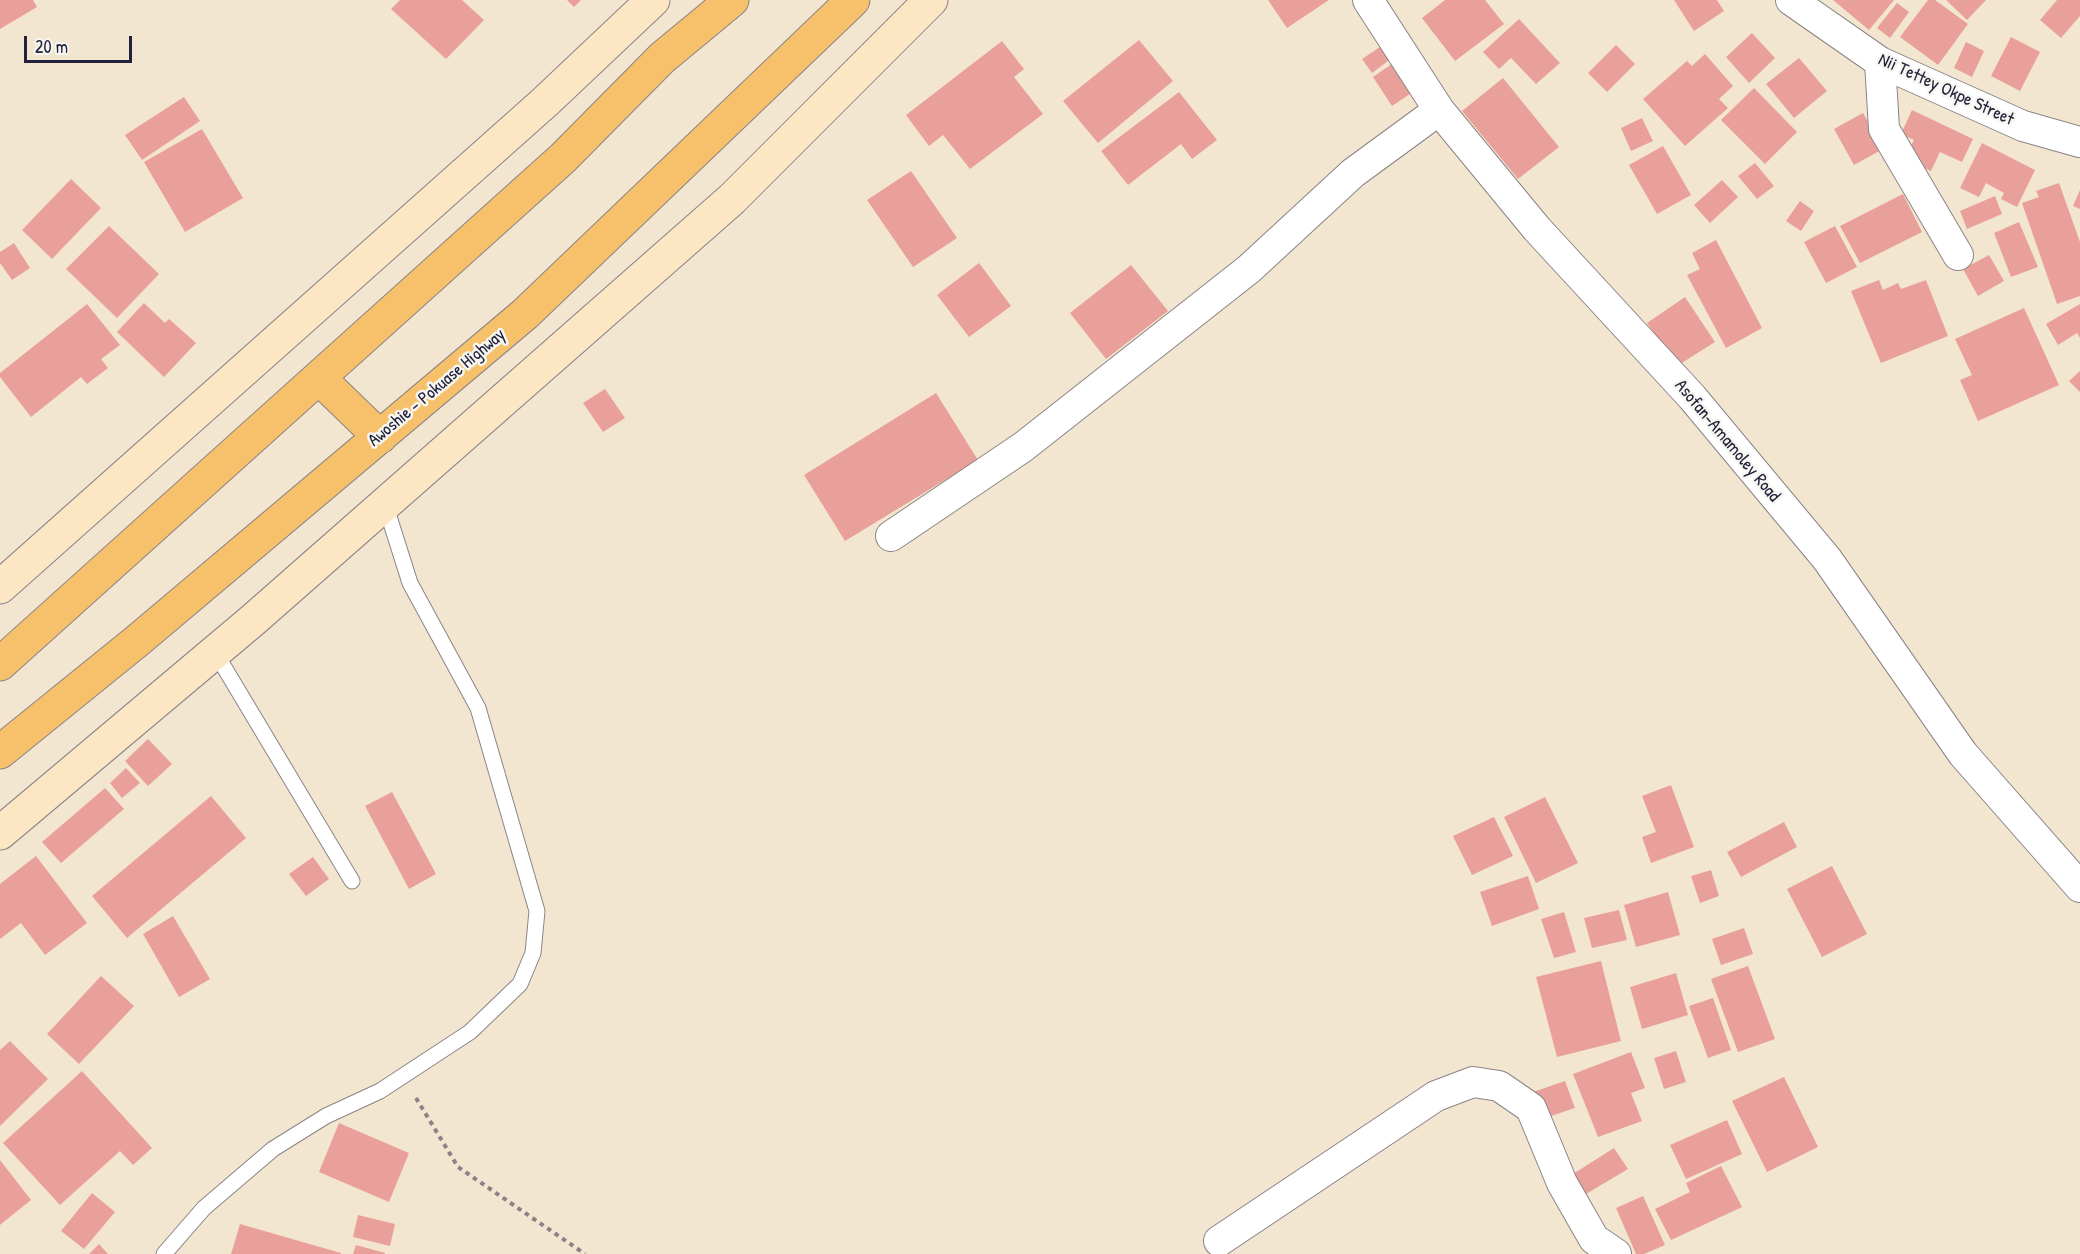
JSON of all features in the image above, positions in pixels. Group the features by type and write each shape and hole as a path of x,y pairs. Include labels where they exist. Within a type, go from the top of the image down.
{"main road":[{"path":"0,664 563,158 662,58 732,0"},
{"name":"Awoshie - Pokuase Highway","path":"0,752 525,314 852,0"},
{"path":"319,378 380,437"}],"street":[{"path":"0,587 545,102 652,0"},
{"path":"0,833 385,504 732,199 932,0"},
{"name":"Asofan-Amamoley Road","path":"1368,0 1439,110 1536,229 1692,397 1827,559 1963,754 2080,887"},
{"name":"Nii Tettey Okpe Street","path":"1791,0 1880,62 2024,126 2080,142"},
{"path":"1880,62 1884,129 1958,255"},
{"path":"891,536 1023,447 1249,270 1353,173 1439,110"},
{"path":"1218,1240 1436,1096 1473,1082 1500,1086 1531,1108 1562,1183 1594,1239 1616,1254"}],"lane":[{"path":"164,1254 204,1208 273,1149 326,1116 380,1091 470,1032 520,984 533,953 537,911 478,708 410,583 385,504"},
{"path":"214,652 352,881"}],"path":[{"path":"403,1076 458,1167 585,1254"}],"building":[{"path":"0,0 33,0 37,7 0,29"},
{"path":"400,0 462,0 484,20 446,59 391,9"},
{"path":"567,0 581,0 574,7"},
{"path":"1268,0 1329,0 1287,28"},
{"path":"1445,0 1485,0 1504,24 1455,61 1422,18"},
{"path":"1674,0 1717,0 1724,11 1694,31"},
{"path":"1833,0 1894,0 1869,30"},
{"path":"1928,0 1935,0 1968,24 1938,65 1900,37"},
{"path":"1946,0 1986,0 1967,20"},
{"path":"2057,0 2080,0 2080,16 2061,38 2040,20"},
{"path":"1897,3 1909,12 1890,38 1877,28"},
{"path":"1519,19 1560,63 1536,84 1511,58 1499,69 1483,52"},
{"path":"1752,33 1775,58 1749,83 1726,57"},
{"path":"2011,37 2040,52 2020,91 1991,76"},
{"path":"1139,40 1173,81 1098,143 1063,101"},
{"path":"1002,41 1024,69 1014,77 1043,114 970,169 943,135 929,146 906,115"},
{"path":"1966,42 1984,51 1972,77 1954,68"},
{"path":"1383,45 1392,58 1372,73 1362,59"},
{"path":"1616,45 1635,64 1607,92 1588,73"},
{"path":"1705,54 1733,86 1719,99 1728,108 1685,146 1643,99 1687,61 1692,66"},
{"path":"1799,58 1827,91 1794,118 1766,84"},
{"path":"1396,61 1416,90 1392,106 1373,77"},
{"path":"1503,78 1559,147 1518,179 1462,111"},
{"path":"1754,88 1797,132 1765,164 1721,120"},
{"path":"1179,92 1217,140 1192,159 1181,144 1128,185 1101,151"},
{"path":"184,97 200,121 142,160 125,135"},
{"path":"1912,110 1973,139 1962,162 1940,152 1931,171 1904,159 1914,140 1901,134"},
{"path":"1863,113 1883,149 1854,165 1834,129"},
{"path":"1642,118 1653,141 1631,151 1621,128"},
{"path":"202,129 243,198 185,232 144,162"},
{"path":"1982,143 2035,170 2017,207 2001,199 2004,193 1986,183 1979,197 1960,188"},
{"path":"1663,146 1691,195 1657,214 1629,165"},
{"path":"1755,163 1774,186 1757,199 1738,176"},
{"path":"911,171 957,238 913,267 867,200"},
{"path":"71,179 101,208 52,259 22,230"},
{"path":"1722,180 1738,197 1710,223 1694,205"},
{"path":"2059,183 2080,242 2080,296 2057,304 2022,203 2039,197 2036,191"},
{"path":"2080,190 2080,209 2073,206"},
{"path":"1903,194 1922,232 1860,263 1840,226"},
{"path":"1995,196 2002,214 1967,229 1960,211"},
{"path":"1800,201 1814,211 1801,231 1786,221"},
{"path":"2019,222 2038,267 2011,277 1994,233"},
{"path":"109,226 159,274 117,318 66,269"},
{"path":"1835,226 1857,267 1826,283 1804,242"},
{"path":"1716,240 1762,328 1726,348 1687,275 1700,269 1692,253"},
{"path":"14,243 30,268 12,280 0,263 0,252"},
{"path":"1989,255 2004,281 1978,296 1963,269"},
{"path":"979,263 1011,306 969,337 937,295"},
{"path":"1131,265 1168,311 1106,359 1070,313"},
{"path":"1879,280 1883,290 1898,283 1901,289 1926,280 1948,336 1881,363 1851,291"},
{"path":"1685,297 1715,342 1677,366 1647,323"},
{"path":"144,303 165,323 169,319 196,343 164,377 117,332"},
{"path":"87,304 120,345 101,359 108,368 87,384 81,377 31,417 0,377 0,373"},
{"path":"2080,304 2080,338 2077,333 2058,345 2046,324"},
{"path":"2024,308 2059,385 1978,421 1960,380 1972,375 1955,339"},
{"path":"2080,371 2080,392 2069,381"},
{"path":"605,389 625,418 603,432 583,403"},
{"path":"936,393 978,460 845,541 804,475"},
{"path":"148,739 172,764 148,786 125,761"},
{"path":"126,768 140,783 122,798 110,783"},
{"path":"1671,785 1694,847 1651,863 1642,837 1656,832 1642,796"},
{"path":"105,788 124,809 61,863 42,842"},
{"path":"392,792 436,874 409,889 365,806"},
{"path":"211,796 246,838 127,938 92,896"},
{"path":"1545,797 1578,863 1536,883 1504,817"},
{"path":"1494,817 1513,856 1472,875 1453,836"},
{"path":"1784,822 1797,847 1741,877 1727,852"},
{"path":"36,856 87,923 45,955 21,923 0,939 0,884"},
{"path":"313,857 329,879 306,896 289,874"},
{"path":"1832,866 1867,934 1822,957 1787,889"},
{"path":"1711,870 1719,896 1700,903 1691,876"},
{"path":"1528,876 1539,909 1492,926 1480,892"},
{"path":"1668,892 1680,935 1636,947 1624,905"},
{"path":"1619,910 1627,940 1592,948 1584,918"},
{"path":"1564,912 1576,952 1554,958 1541,919"},
{"path":"173,916 210,979 179,997 143,934"},
{"path":"1744,928 1753,954 1721,965 1712,939"},
{"path":"1601,961 1621,1041 1557,1057 1536,977"},
{"path":"1748,966 1775,1039 1738,1052 1711,979"},
{"path":"1676,973 1688,1015 1642,1029 1630,987"},
{"path":"101,976 134,1006 79,1064 47,1034"},
{"path":"1713,998 1731,1050 1708,1058 1689,1006"},
{"path":"10,1041 48,1079 0,1126 0,1050"},
{"path":"1676,1051 1686,1082 1664,1089 1654,1058"},
{"path":"1631,1052 1645,1088 1631,1093 1642,1121 1598,1137 1573,1074"},
{"path":"82,1071 152,1148 133,1165 120,1151 60,1205 3,1143"},
{"path":"1784,1077 1818,1147 1767,1172 1732,1101"},
{"path":"1565,1081 1575,1108 1542,1119 1533,1092"},
{"path":"1727,1120 1742,1154 1686,1179 1670,1145"},
{"path":"339,1123 409,1153 389,1202 319,1172"},
{"path":"1614,1148 1628,1169 1586,1194 1573,1174"},
{"path":"0,1160 31,1200 0,1225"},
{"path":"1721,1166 1742,1207 1671,1240 1655,1209 1690,1192 1686,1183"},
{"path":"92,1193 115,1212 84,1249 61,1231"},
{"path":"1643,1196 1665,1245 1644,1254 1636,1254 1616,1208"},
{"path":"358,1215 395,1224 390,1246 353,1237"},
{"path":"240,1224 341,1253 341,1254 231,1254"},
{"path":"99,1244 108,1254 89,1254"},
{"path":"356,1245 385,1253 385,1254 353,1254"}]}
